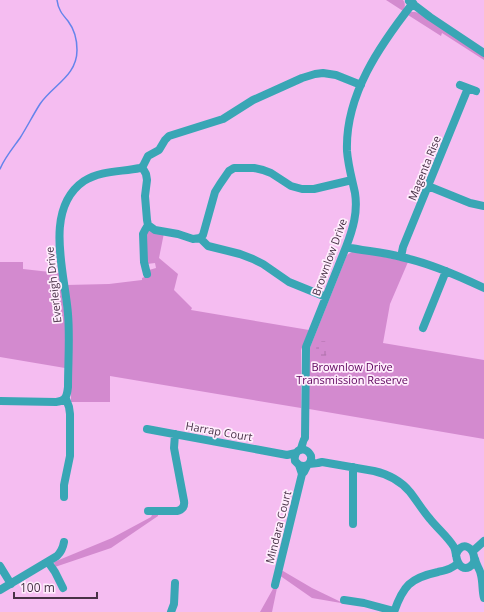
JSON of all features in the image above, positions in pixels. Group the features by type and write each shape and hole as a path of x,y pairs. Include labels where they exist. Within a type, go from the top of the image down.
{"street":[{"path":"411,2 484,53"},
{"name":"Brownlow Drive","path":"303,458 302,447 303,440 305,438 306,347 346,247 354,225 356,213 355,195 348,158 348,134 351,113 361,85 378,51 411,2"},
{"path":"352,180 302,189 291,186 271,173 263,170 254,168 234,168 229,171 217,188 213,196 203,235 196,239 173,232 158,231 148,225 145,196 147,180 146,174 142,167 147,158 159,150 169,136 223,119 249,102 306,76 327,73 340,76 361,85"},
{"name":"Magenta Rise","path":"401,256 403,247 428,186 472,90 460,85"},
{"name":"Everleigh Drive","path":"64,498 64,484 70,456 70,414 66,399 68,388 68,319 60,242 64,206 75,190 88,179 99,174 142,167"},
{"path":"428,186 470,203 484,206"},
{"path":"148,225 143,234 143,259 146,271 154,266"},
{"path":"200,238 208,246 253,259 289,282 326,297"},
{"path":"346,247 401,256 446,271 484,288"},
{"path":"423,328 446,271"},
{"path":"0,401 56,402 66,399"},
{"name":"Harrap Court","path":"147,429 303,458"},
{"path":"148,511 185,510 174,448 175,434"},
{"path":"303,458 318,463 322,462 382,473 400,483 410,491 429,519 450,541 462,567 468,568 476,574 483,595"},
{"name":"Mindara Court","path":"275,586 302,474 303,458"},
{"path":"352,467 353,524"},
{"path":"450,541 469,548 474,555 483,583 483,595"},
{"path":"468,568 473,564 474,555 484,541"},
{"path":"0,590 59,554 63,548 64,542"},
{"path":"344,600 364,603 394,611 400,595 410,583 419,577 452,568 457,559 458,550 463,547"},
{"path":"48,562 63,588"},
{"path":"0,566 11,584"},
{"path":"171,612 174,604 175,583"}],"green space":[{"path":"386,0 403,0 405,6 403,11"},
{"path":"411,12 419,13 484,56 484,60 442,33 441,36 408,15"},
{"name":"Brownlow Drive Transmission Reserve","path":"147,230 164,233 159,258 178,274 174,290 192,308 191,310 309,330 301,350 301,408 110,376 110,402 71,402 71,325 66,285 109,284 142,280 142,278 149,275 149,270 156,268 155,263 147,264"},
{"name":"Brownlow Drive Transmission Reserve","path":"352,252 408,262 390,304 383,343 484,360 484,439 309,409 309,350 347,255"},
{"path":"0,262 23,262 23,269 59,273 65,317 65,368 0,357"},
{"path":"325,341 327,350 325,362 327,376 326,380 321,381 317,377 320,361 316,349 318,343"},
{"path":"158,513 158,516 111,548 55,567 54,562 112,538"},
{"path":"283,571 341,603 312,598 279,575 280,572"},
{"path":"274,587 277,588 272,612 260,612"}],"waterway":[{"path":"0,169 4,160 20,138 40,104 45,97 69,74 76,59 77,46 75,35 70,24 59,9 57,0"}]}
